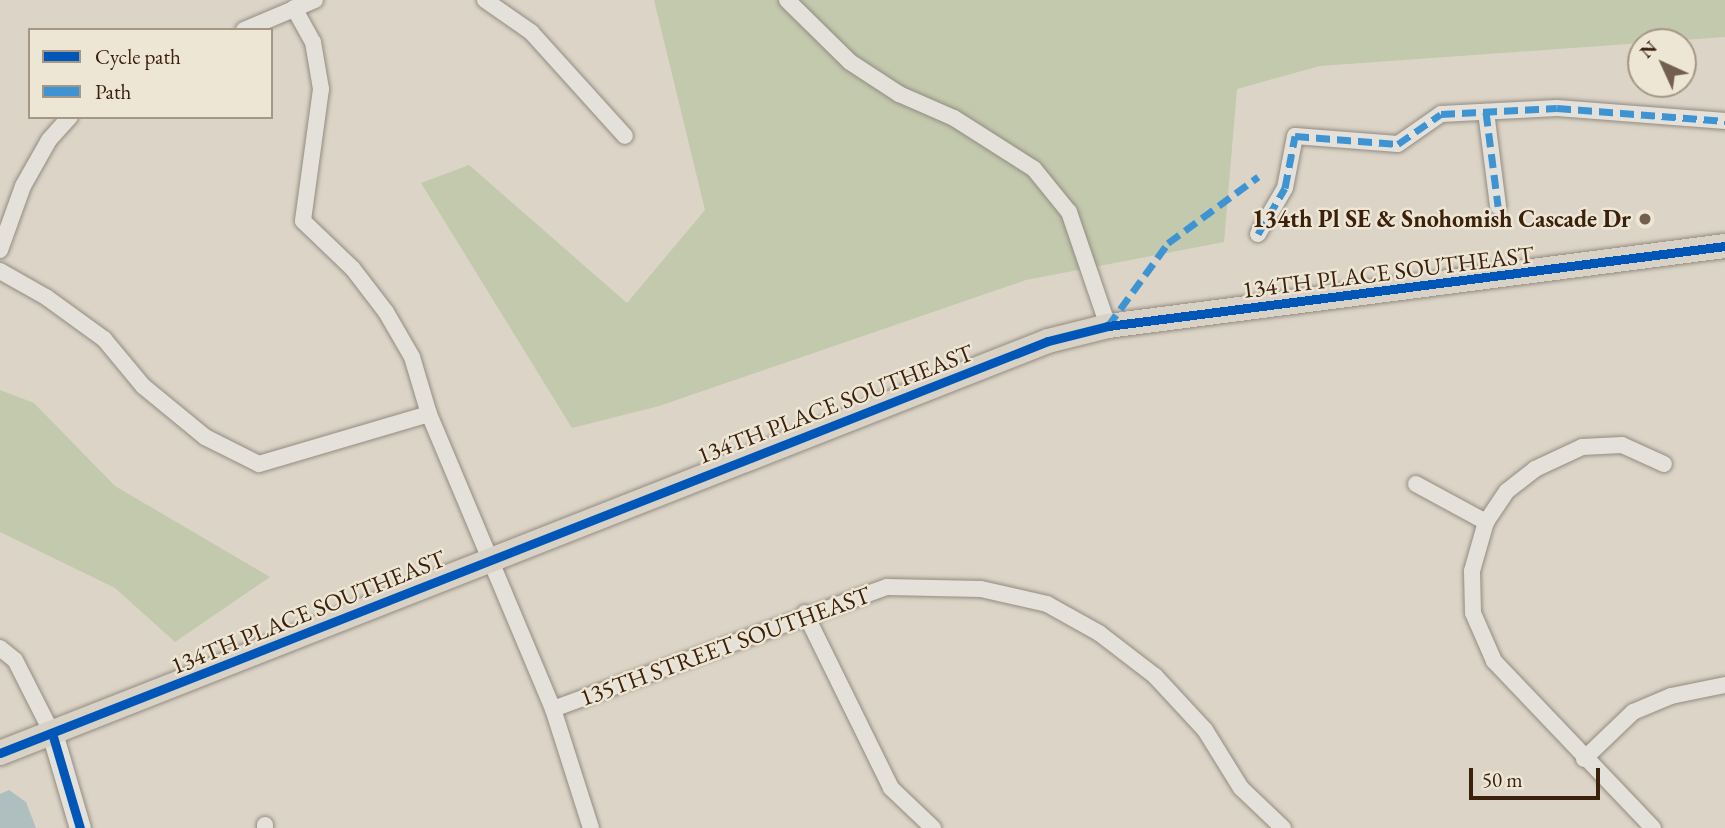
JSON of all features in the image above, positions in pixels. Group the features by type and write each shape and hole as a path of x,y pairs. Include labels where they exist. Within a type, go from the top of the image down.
{"main road":[{"name":"134TH PLACE SOUTHEAST","path":"0,753 1048,341 1108,326 1725,246"}],"street":[{"path":"249,28 315,0"},
{"path":"787,0 850,62 899,94 954,118 1034,169 1069,212 1108,326"},
{"path":"489,2 531,32 577,78 625,136"},
{"path":"294,8 313,42 321,89 303,222 353,269 386,312 412,357 429,414 553,709 591,828"},
{"path":"1258,234 1285,188 1295,136 1398,144 1441,114 1557,108 1725,121"},
{"path":"1486,112 1499,206"},
{"path":"0,250 23,187 48,140 68,119"},
{"path":"0,271 46,297 104,339 143,386 205,437 259,464 429,414"},
{"path":"1653,828 1494,661 1473,612 1472,571 1486,522 1507,491 1535,469 1582,447 1622,445 1664,464"},
{"path":"1416,484 1486,522"},
{"name":"135TH STREET SOUTHEAST","path":"553,709 806,613 887,587 981,589 1047,604 1099,633 1155,676 1205,730 1241,788 1283,828"},
{"path":"806,613 891,788 933,828"},
{"path":"0,648 15,660 52,733 80,828"},
{"path":"1584,758 1633,712 1671,696 1725,685"}],"green space":[{"path":"654,0 1725,0 1725,37 1697,39 1697,28 1627,28 1627,44 1320,66 1237,89 1224,242 1026,280 659,406 572,428 421,183 469,165 627,303 705,210"},
{"path":"0,390 34,403 115,486 270,577 175,642 115,588 0,532"}],"shaded area":[{"path":"9,790 26,802 36,828 0,828 0,794"}],"marked path":[{"path":"1258,234 1285,188 1295,136 1398,144 1441,114 1557,108 1725,121"},
{"path":"1486,112 1498,206"},
{"path":"1108,326 1168,243 1258,177"}],"cycle path":[{"path":"0,753 1048,341 1108,326 1725,246"},
{"path":"52,733 80,828"}],"place":[{"name":"134th Pl SE & Snohomish Cascade Dr","path":"1645,219"}]}
